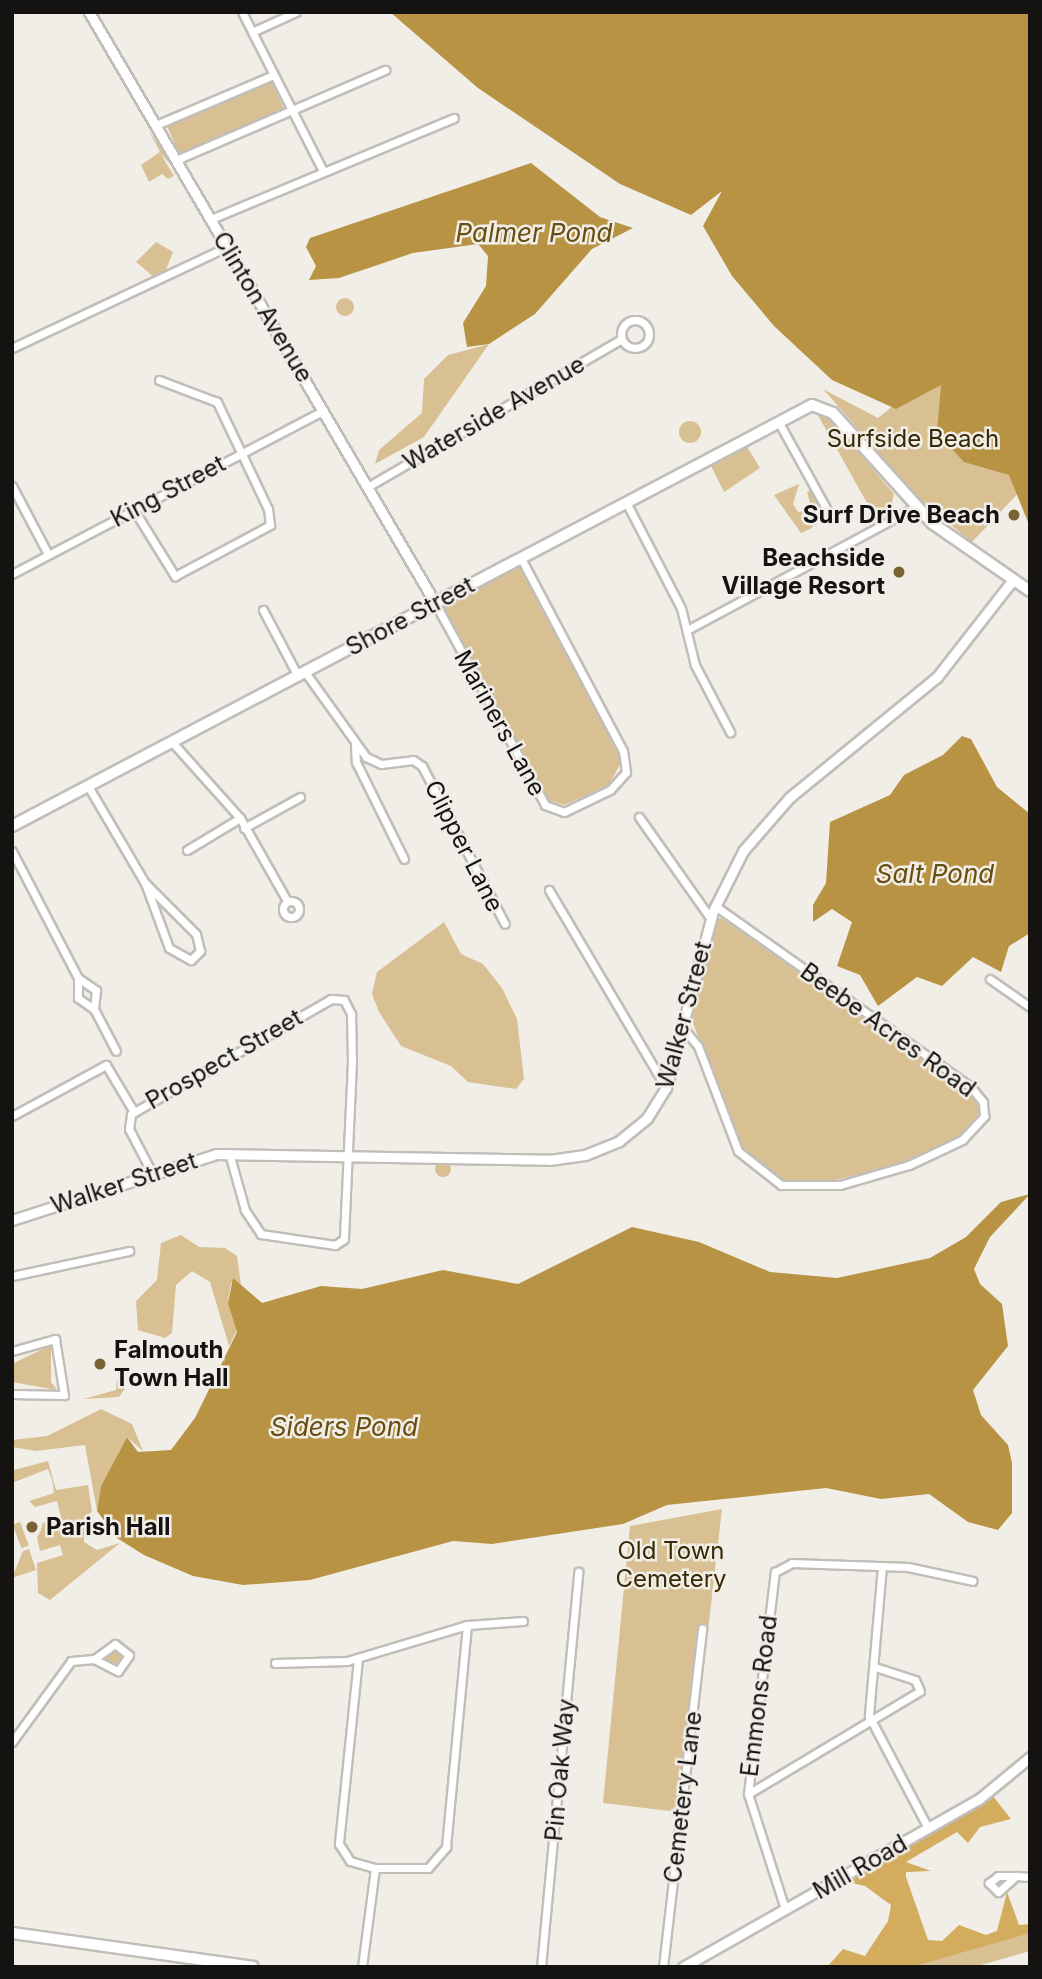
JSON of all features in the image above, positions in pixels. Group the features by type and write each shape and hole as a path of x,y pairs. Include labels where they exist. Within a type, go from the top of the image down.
{"highway":[{"path":"12,1933 192,1963 253,1967"}],"main road":[{"name":"Shore Street","path":"12,827 808,406 833,413 915,507"},
{"path":"915,507 1030,591"}],"street":[{"name":"Clinton Avenue","path":"89,12 369,486 435,603"},
{"path":"242,12 323,171"},
{"path":"251,32 296,12"},
{"path":"176,160 384,70"},
{"path":"156,125 273,75"},
{"path":"211,219 454,118"},
{"path":"12,348 227,247"},
{"name":"Waterside Avenue","path":"369,486 620,341 629,321 649,328 643,346 620,341"},
{"path":"134,510 175,576 265,529 268,509 217,402 159,380"},
{"name":"King Street","path":"12,574 239,452 324,410"},
{"path":"778,421 832,519"},
{"path":"12,486 48,554"},
{"path":"626,502 687,630 695,665 730,732"},
{"path":"687,630 915,507"},
{"name":"Mariners Lane","path":"435,603 545,805 564,812 610,790 626,772 624,751 521,558"},
{"name":"Walker Street","path":"12,1220 151,1171 229,1153 580,1157 631,1132 666,1088 684,1029 710,919 743,851 775,811 930,684 1013,581"},
{"name":"Clipper Lane","path":"262,610 302,674 355,744 381,764 414,760 422,766 505,924"},
{"path":"172,742 240,818 286,899"},
{"path":"355,744 356,762 404,859"},
{"path":"89,786 145,883 169,948 191,960 200,951 198,938 145,883"},
{"path":"244,828 300,797"},
{"path":"639,817 710,919"},
{"path":"187,850 240,818"},
{"path":"12,851 78,978 78,998 94,1009 116,1051"},
{"path":"549,890 666,1088"},
{"name":"Beebe Acres Road","path":"684,1029 698,1046 741,1157 781,1185 840,1185 909,1165 962,1140 984,1116 983,1102 971,1087 715,906"},
{"path":"78,978 96,990 94,1009"},
{"path":"990,979 1030,1007"},
{"name":"Prospect Street","path":"151,1171 128,1126 134,1112 338,997 351,1014 347,1153"},
{"path":"12,1116 106,1065 134,1112"},
{"path":"229,1153 245,1210 261,1234 277,1241 341,1242 347,1153"},
{"path":"12,1276 130,1251"},
{"path":"12,1351 55,1339 62,1398 12,1394"},
{"name":"Emmons Road","path":"785,1909 748,1794 772,1583 783,1565 882,1566"},
{"path":"928,1828 871,1725 882,1566 950,1572 973,1581"},
{"name":"Pin Oak Way","path":"541,1967 578,1573"},
{"path":"275,1663 358,1659 467,1625 523,1621"},
{"path":"358,1659 339,1844 350,1861 374,1868 428,1868 446,1847 467,1625"},
{"name":"Cemetery Lane","path":"663,1967 702,1628"},
{"path":"12,1742 69,1663 94,1659 115,1644 128,1655 116,1671 94,1659"},
{"path":"748,1794 871,1725 921,1688 875,1667"},
{"name":"Mill Road","path":"683,1967 986,1794 1030,1757"},
{"path":"362,1967 374,1868"},
{"path":"1016,1876 1030,1877"}],"green space":[{"path":"271,79 284,110 179,155 166,124"},
{"path":"149,131 177,171 160,153 174,176 168,179 162,174 149,182 141,165 160,152"},
{"path":"156,242 173,252 165,272 155,278 136,262"},
{"path":"345,298 351,301 354,307 351,313 345,316 339,313 336,307 339,301"},
{"path":"489,344 424,437 375,464 379,450 422,413 424,379 448,355"},
{"name":"Surfside Beach","path":"941,367 1027,484 972,542 922,502 823,389 878,418"},
{"path":"815,410 830,419 894,494 890,510 884,514 867,503"},
{"path":"690,421 698,424 701,432 698,440 690,443 682,440 679,432 682,424"},
{"path":"746,445 760,468 724,492 710,464"},
{"path":"799,484 793,504 798,512 812,510 807,492 813,489 821,507 812,528 801,533 774,495"},
{"path":"520,566 622,761 608,786 564,805 544,799 441,607"},
{"path":"721,918 970,1092 980,1110 967,1133 894,1166 828,1182 780,1181 743,1153 691,1018 714,921"},
{"path":"444,922 461,954 483,964 502,988 517,1019 524,1079 516,1089 468,1082 451,1066 401,1046 379,1012 372,994 377,972"},
{"path":"440,1161 446,1161 451,1169 449,1175 440,1177 435,1172 435,1166"},
{"path":"181,1235 199,1247 225,1248 237,1256 241,1285 231,1283 228,1300 238,1328 229,1346 210,1282 192,1271 176,1285 172,1333 165,1338 138,1330 136,1301 157,1280 161,1243"},
{"path":"51,1345 51,1382 57,1390 12,1382 12,1364"},
{"path":"117,1379 126,1387 119,1397 83,1399 116,1390"},
{"path":"101,1409 132,1424 143,1451 127,1437 101,1486 97,1511 85,1445 36,1451 12,1447 12,1440 47,1436"},
{"path":"48,1461 56,1490 88,1485 92,1512 84,1517 84,1542 97,1550 120,1543 50,1600 38,1593 37,1563 63,1555 60,1545 40,1551 37,1538 43,1523 61,1518 57,1501 35,1507 29,1501 54,1493 52,1479 48,1469 12,1483 14,1470"},
{"name":"Old Town Cemetery","path":"722,1509 687,1813 603,1803 630,1526"},
{"path":"20,1522 29,1545 21,1548 13,1525"},
{"path":"29,1549 36,1570 12,1578 23,1551"},
{"path":"114,1647 121,1650 124,1657 121,1664 114,1667 107,1664 104,1657 107,1650"},
{"path":"1030,1931 1030,1951 974,1967 907,1967"}],"shaded area":[{"path":"992,1795 1011,1819 980,1827 968,1843 957,1832 906,1862 931,1871 906,1872 906,1877 928,1940 942,1941 959,1925 986,1935 997,1931 1007,1892 1019,1925 1030,1924 1030,1933 911,1967 827,1967 843,1949 865,1956 888,1921 891,1905 865,1886 844,1881"}],"water":[{"path":"390,12 1030,12 1030,527 1009,475 964,462 937,433 941,385 896,409 832,380 774,326 732,276 703,226 722,191 691,215 620,184 478,88"},
{"name":"Palmer Pond","path":"531,163 600,217 633,228 592,249 535,314 489,344 467,347 463,323 486,286 488,256 478,244 413,253 339,278 309,280 316,266 306,247 310,238"},
{"name":"Salt Pond","path":"962,736 971,739 997,787 1030,814 1030,933 1009,946 1001,972 973,957 942,986 917,977 878,1006 860,975 837,966 852,922 832,909 813,922 813,905 826,883 830,822 890,795 904,775 943,755"},
{"name":"Siders Pond","path":"1030,1194 990,1237 974,1269 980,1284 1002,1304 1008,1346 973,1390 981,1415 1008,1445 1012,1463 1012,1513 998,1530 968,1522 929,1494 881,1499 826,1488 667,1505 623,1524 492,1544 453,1541 310,1580 243,1585 193,1576 144,1555 117,1538 97,1511 101,1486 127,1437 138,1452 171,1450 195,1418 237,1332 228,1303 233,1278 262,1303 321,1286 362,1289 443,1270 518,1284 632,1227 699,1242 770,1272 837,1278 930,1258 966,1237 1001,1202"}],"place":[{"name":"Surf Drive Beach","path":"1014,515"},
{"name":"Beachside Village Resort","path":"899,572"},
{"name":"Falmouth Town Hall","path":"100,1364"},
{"name":"Parish Hall","path":"32,1527"}]}
